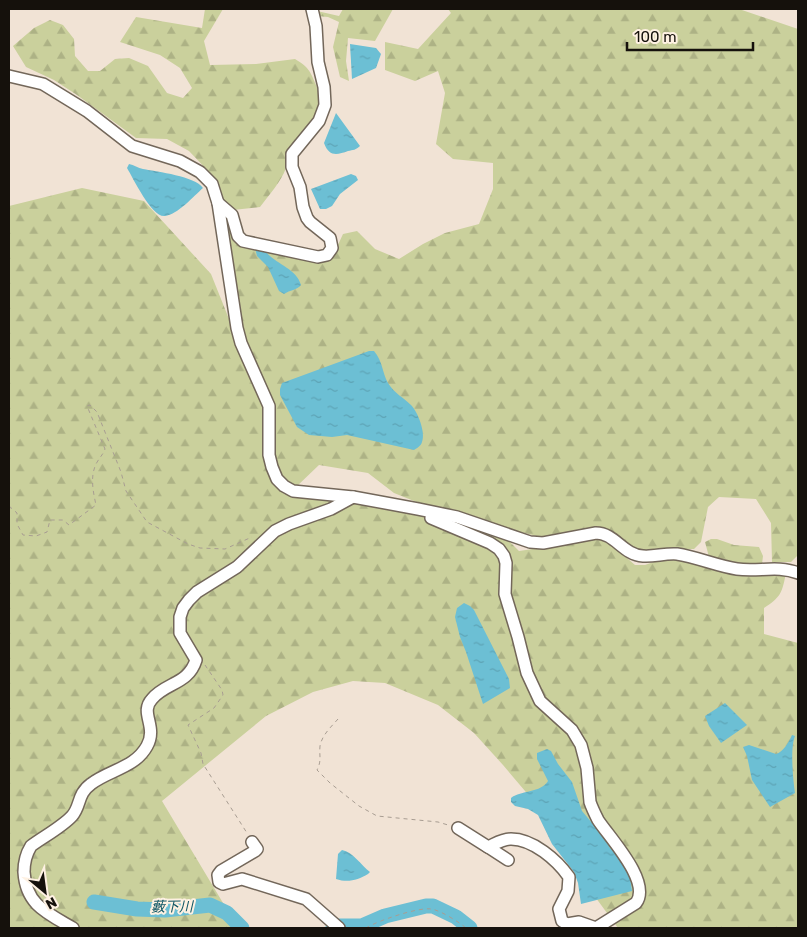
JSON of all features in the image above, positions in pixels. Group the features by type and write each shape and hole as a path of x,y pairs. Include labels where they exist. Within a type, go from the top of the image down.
{"street":[{"path":"218,202 232,215 238,236 243,241 318,257 327,255 332,248 330,238 307,218 300,187 292,167 292,154 319,121 325,105 324,87 318,62 316,26 312,9"},
{"path":"9,76 43,84 87,111 132,146 180,162 200,172 212,184 218,202 237,328 241,343 269,406 269,455 277,479 284,486 293,491 353,497 457,517 530,542 543,543 604,533 630,553 642,556 678,554 739,569 779,568 798,572"},
{"path":"72,928 40,908 31,897 25,883 27,852 31,846 73,816 80,796 88,786 138,759 147,746 151,732 146,711 148,704 152,698 189,675 195,663 196,656 180,633 180,617 183,608 197,592 237,567 275,531 353,497"},
{"path":"418,509 424,515 490,543 499,549 504,556 506,563 505,594 527,673 540,702 572,730 578,739 584,753 593,810 624,854 639,886 639,899 636,903 596,928 580,922 567,924 562,921 559,909 568,891 569,877 562,868 540,848 511,839 500,841 488,847"},
{"path":"458,828 508,860"},
{"path":"252,842 257,849 221,871 218,875 219,882 223,884 242,879 306,899 337,927"}],"path":[{"path":"9,506 17,513 18,524 23,535 36,536 47,532 50,520 63,520 69,525 96,505 92,482 97,462 105,449 87,406 90,405 97,412 121,472 126,491 147,522 188,544 200,548 225,548 256,536"},
{"path":"196,656 204,662 222,690 223,695 214,708 188,725 201,753 206,770 252,842"},
{"path":"338,719 322,739 320,748 321,761 317,770 330,783 359,806 377,816 438,822 458,828"},
{"path":"366,928 390,918 430,909 466,928"}],"green space":[{"path":"205,9 223,9 204,41 210,65 256,64 295,59 310,72 319,95 319,105 314,120 291,149 281,178 260,207 233,210 221,200 221,193 211,174 189,151 167,139 136,138 54,80 26,67 13,46 34,28 50,20 63,25 74,39 75,56 88,71 100,71 115,59 129,58 148,66 167,93 183,98 192,88 180,68 160,55 120,42 136,17 202,28"},
{"path":"343,9 393,9 375,41 348,38 346,61 349,81 340,77 333,47 339,22 328,17 317,16 317,11 339,16"},
{"path":"448,9 739,9 798,29 798,555 791,562 772,562 771,523 756,499 719,497 708,507 701,542 694,549 664,549 645,553 634,549 622,540 536,536 429,507 394,493 368,473 319,465 295,488 282,476 275,456 274,409 242,334 229,252 232,251 227,239 223,211 228,214 236,237 317,259 337,247 343,234 357,231 375,249 399,259 445,233 479,224 493,189 493,163 453,159 436,144 445,93 438,71 415,81 385,70 385,42 418,49 451,13"},
{"path":"82,188 144,201 211,274 265,409 268,469 284,494 353,503 457,523 508,540 519,551 604,538 635,565 645,565 665,558 786,573 780,594 764,608 764,634 798,643 798,928 618,928 571,864 542,811 474,733 438,705 385,683 353,681 313,692 266,716 162,801 238,928 9,928 9,206"},
{"path":"717,539 734,545 759,547 763,556 762,564 724,562 709,557 705,542"}],"water":[{"path":"350,44 376,48 381,54 376,68 352,79"},
{"path":"336,113 360,146 353,150 334,154 328,151 324,143"},
{"path":"129,164 192,180 203,188 175,212 165,216 160,215 154,211 138,188 127,168"},
{"path":"351,174 356,176 358,180 340,194 332,206 320,209 311,189"},
{"path":"255,248 264,249 294,274 301,285 284,294 279,291 268,267 257,256"},
{"path":"369,351 374,351 377,355 390,387 414,408 419,417 423,438 421,445 414,450 347,435 332,437 309,435 297,427 280,395 282,383"},
{"path":"464,603 474,610 509,679 510,688 483,704 455,617 457,608"},
{"path":"725,703 747,725 721,743 709,726 705,716"},
{"path":"792,735 795,736 792,756 795,793 770,807 752,780 743,747 749,745 776,754 783,749"},
{"path":"547,749 551,751 572,782 582,811 603,836 610,848 620,857 630,877 632,891 581,904 578,883 574,872 552,844 538,815 528,809 515,806 511,802 511,798 515,795 541,788 548,781 537,759 537,753"},
{"path":"342,850 353,856 370,872 353,880 336,879 338,854"}],"waterway":[{"name":"藪下川","path":"94,902 137,909 165,910 210,905 227,913 242,928"},
{"name":"藪下川","path":"333,928 340,926 362,926 385,916 426,906 433,906 456,917 470,928"}]}
